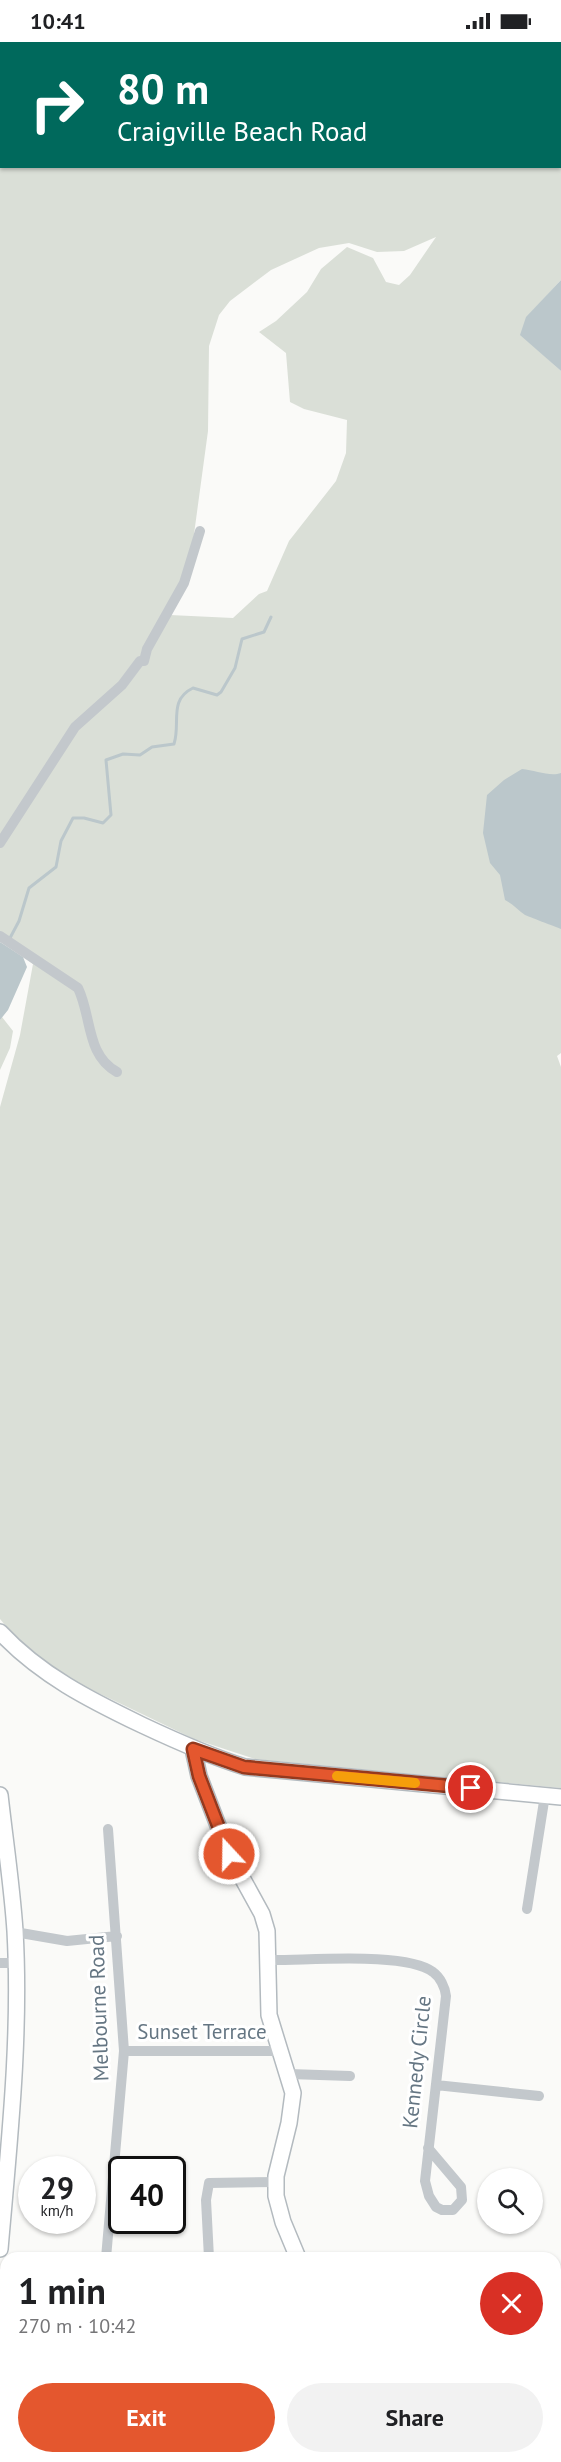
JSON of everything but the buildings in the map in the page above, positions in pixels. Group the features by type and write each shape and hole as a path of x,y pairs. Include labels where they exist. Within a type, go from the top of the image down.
{"street":[{"path":"0,843 75,727 122,685 140,661 144,661 147,649 184,583 200,531"},
{"path":"6,940 78,988 97,1054 107,1067 117,1072"},
{"path":"0,1632 40,1668 78,1694 193,1749 244,1767 561,1797"},
{"path":"193,1749 199,1776 229,1854 262,1914 267,1931 269,2015 289,2074 293,2101 276,2182 280,2212 296,2252"},
{"path":"0,1795 15,1932 8,1963 15,2066 0,2249"},
{"path":"527,1909 545,1795"},
{"name":"Melbourne Road","path":"107,2252 124,2052 108,1829"},
{"path":"15,1932 67,1941 117,1935"},
{"name":"Kennedy Circle","path":"267,1960 394,1960 416,1964 433,1971 445,1987 446,1996 428,2148 425,2181 428,2193 439,2209 453,2210 462,2200 461,2187 428,2148"},
{"name":"Sunset Terrace","path":"124,2052 280,2051"},
{"path":"289,2074 350,2076"},
{"path":"436,2085 538,2096"},
{"path":"209,2252 206,2200 209,2183 276,2182"}],"shaded area":[{"path":"0,168 561,168 561,280 527,317 527,340 561,371 561,778 484,835 489,850 561,919 561,1053 557,1056 561,1067 561,1788 255,1759 194,1739 65,1677 18,1640 0,1619 0,1107 20,1035 33,964 0,939","holes":["436,237 410,275 399,285 386,282 373,258 347,247 321,269 307,292 276,321 259,332 286,353 290,402 304,409 347,420 346,453 336,481 289,541 267,591 259,594 233,618 170,615 189,571 208,431 209,346 219,315 230,301 271,270 319,248 349,243 377,252 404,251"]},
{"path":"561,280 561,371 520,335 526,317"},
{"path":"522,769 547,774 561,773 561,929 525,915 505,900 500,875 490,863 483,833 487,795 504,780"},
{"path":"0,942 23,957 27,967 8,1010 0,1020"},
{"path":"2,1017 13,1031 10,1048 0,1070 0,1020"}],"waterway":[{"path":"10,938 19,921 29,888 56,867 61,841 73,818 84,818 103,823 111,815 106,760 123,754 140,755 152,747 174,744 180,699 193,688 217,695 221,692 235,668 242,639 264,632 271,617"}],"slow traffic":[{"path":"337,1776 415,1783"}],"route":[{"path":"229,1854 199,1776 193,1749 244,1767 471,1788"}]}
